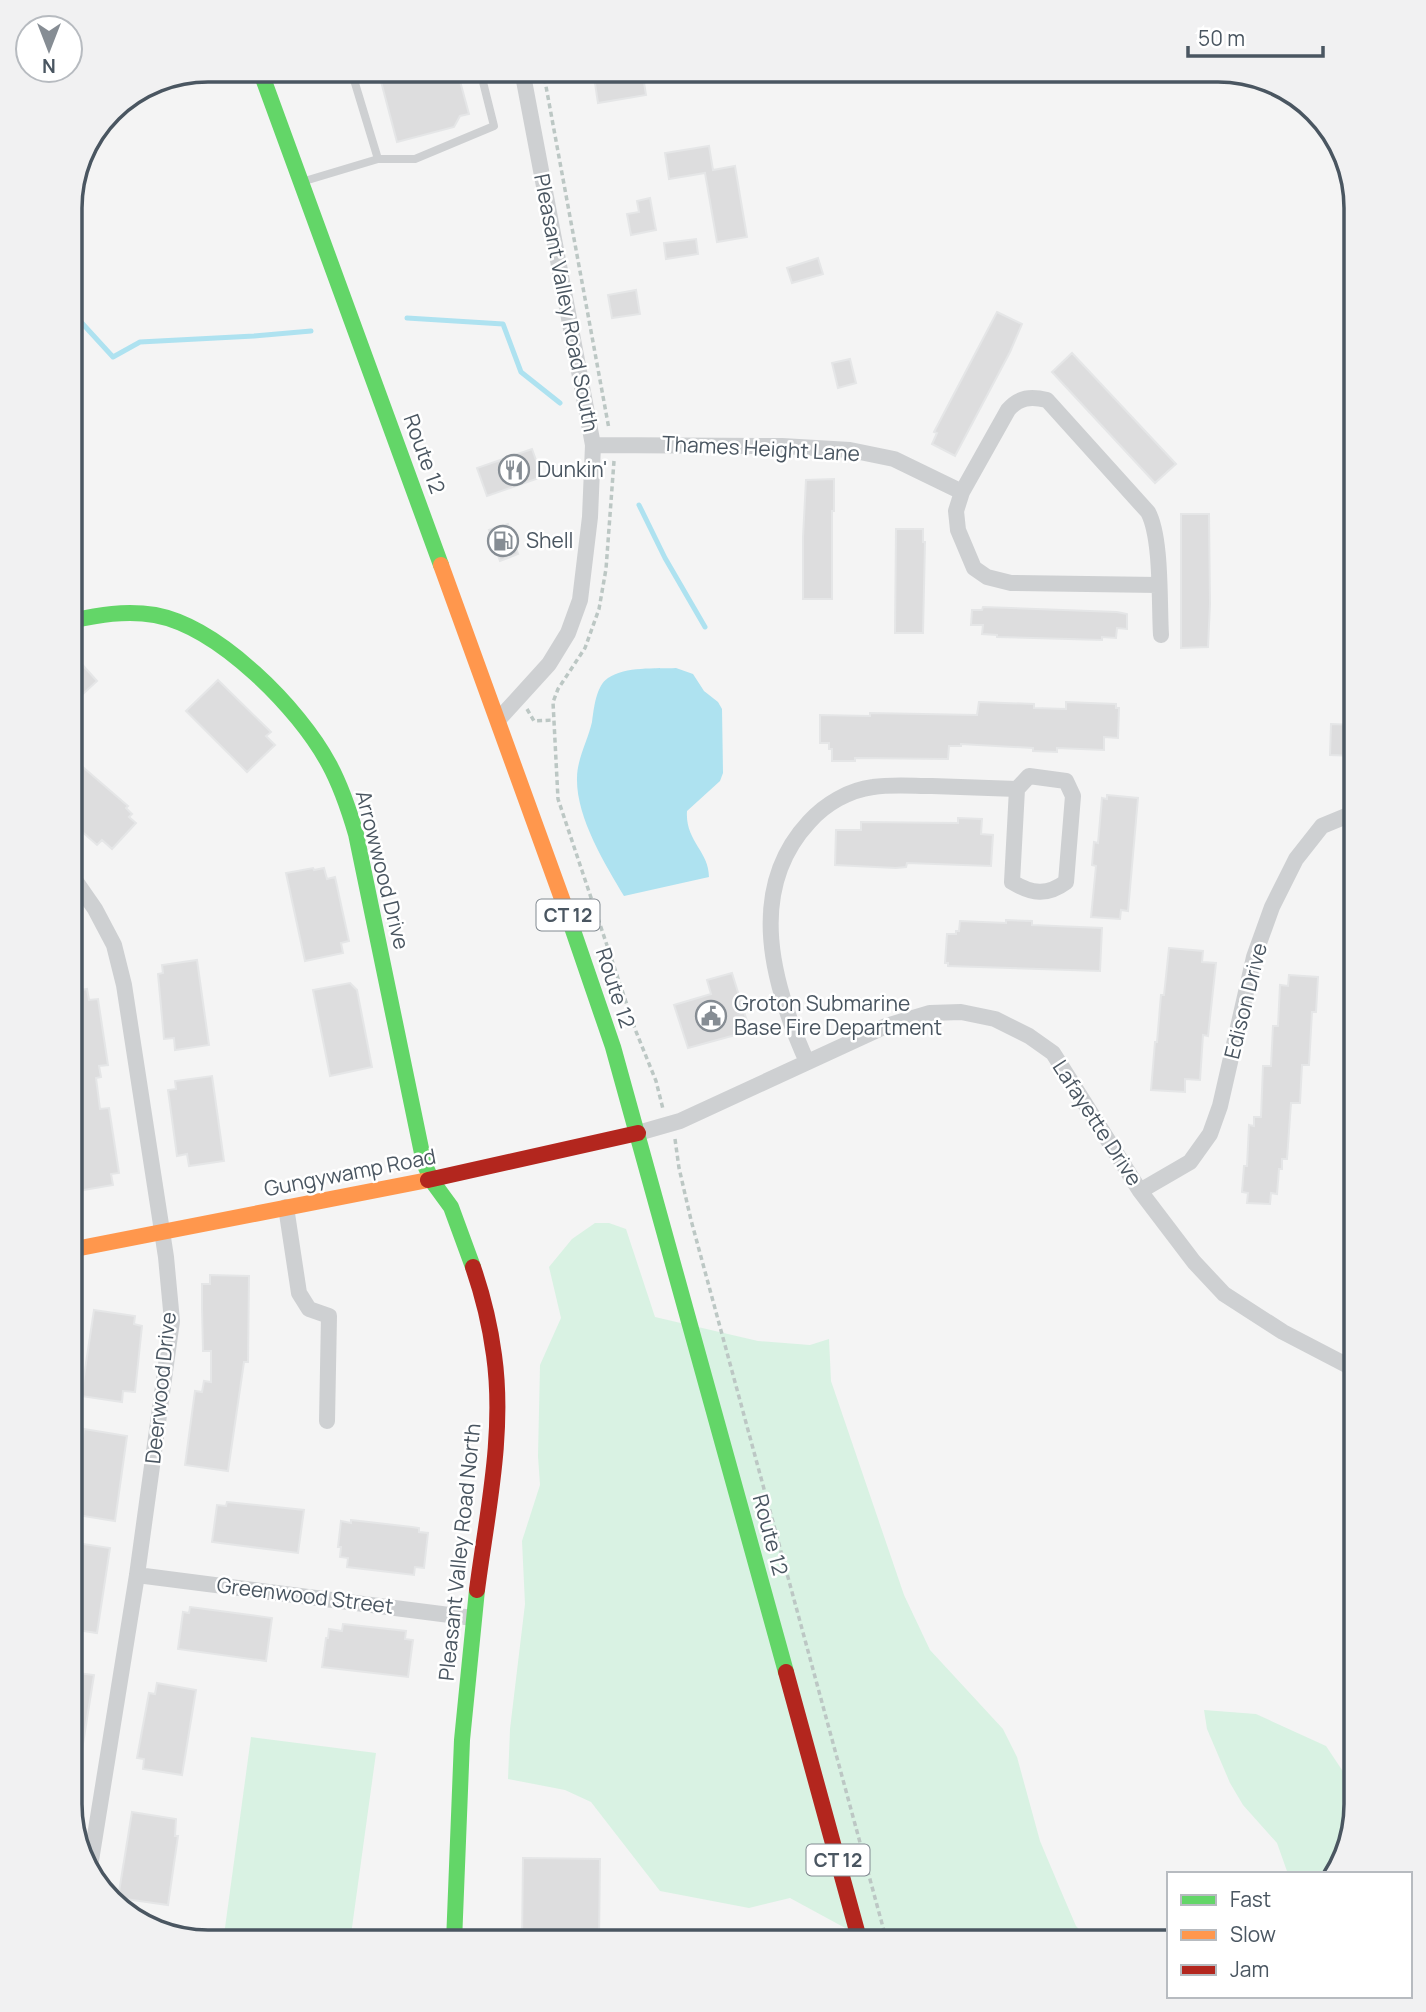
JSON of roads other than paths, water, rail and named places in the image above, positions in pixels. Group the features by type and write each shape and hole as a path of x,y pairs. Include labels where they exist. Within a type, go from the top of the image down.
{"main road":[{"name":"Route 12","path":"265,82 595,993 638,1133 857,1930"},
{"name":"Arrowwood Drive","path":"83,617 97,613 132,612 166,618 198,630 242,660 300,718 314,737 344,794 353,825 379,939 421,1151 430,1179"},
{"name":"Gungywamp Road","path":"82,1249 430,1179 638,1133"},
{"name":"Pleasant Valley Road North","path":"430,1179 450,1204 473,1269 489,1324 496,1377 495,1428 487,1517 461,1735 454,1929"}],"street":[{"name":"Pleasant Valley Road South","path":"498,720 549,664 568,633 580,600 590,517 593,445 524,82"},
{"path":"1158,585 1011,583 987,577 974,568 958,530 956,511 962,492 1014,404 1024,398 1047,400 1148,512 1155,524 1161,635"},
{"name":"Thames Height Lane","path":"593,445 782,446 850,450 894,459 962,492"},
{"path":"807,1062 796,1038 774,961 769,918 782,863 798,834 819,811 844,796 872,787 900,785 1017,789 1029,776 1066,781 1073,796 1066,882 1053,892 1026,891 1012,882 1017,789"},
{"name":"Edison Drive","path":"1140,1191 1190,1162 1210,1134 1220,1106 1254,957 1272,907 1296,859 1322,826 1344,816"},
{"name":"Deerwood Drive","path":"83,891 114,945 124,985 170,1289 172,1321 137,1575 92,1853"},
{"name":"Lafayette Drive","path":"638,1133 680,1121 886,1026 930,1013 961,1012 995,1019 1029,1036 1053,1054 1140,1191 1194,1262 1224,1294 1283,1332 1344,1364"},
{"path":"286,1207 299,1293 309,1309 329,1316 327,1421"},
{"name":"Greenwood Street","path":"137,1575 473,1618"}],"lane":[{"path":"355,82 378,159"},
{"path":"302,181 378,159 415,159 494,126 483,82"}],"water":[{"path":"676,668 693,674 704,691 718,702 722,709 723,773 720,781 687,811 690,830 705,860 709,877 624,896 586,824 578,793 579,764 596,698 608,678 632,670"}],"waterway":[{"path":"407,318 503,324 521,372 560,403"},
{"path":"83,324 113,357 140,342 311,331"},
{"path":"639,505 665,558 705,627"}],"place":[{"name":"Dunkin'","path":"514,470"},
{"name":"Shell","path":"503,541"},
{"name":"Groton Submarine Base Fire Department","path":"711,1016"}]}
